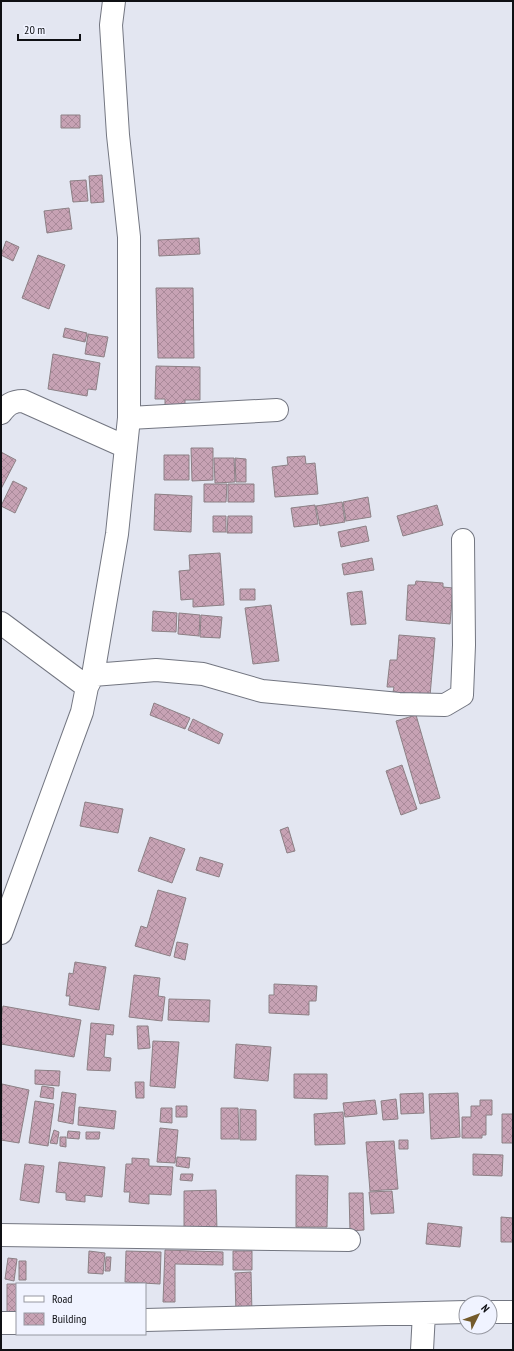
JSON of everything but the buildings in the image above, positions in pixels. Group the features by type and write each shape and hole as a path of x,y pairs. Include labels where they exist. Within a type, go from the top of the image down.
{"street":[{"path":"1,933 82,712 90,681 117,534 129,418 129,237 118,135 111,25 114,1"},
{"path":"1,413 5,407 14,401 23,401 126,446"},
{"path":"129,418 277,410"},
{"path":"1,623 90,681 156,670 203,674 262,691 399,704 445,705 462,695 464,645 463,540"},
{"path":"1,1235 349,1240"},
{"path":"146,1320 458,1312"},
{"path":"498,1312 513,1312"},
{"path":"422,1350 424,1313"},
{"path":"1,1323 16,1323"}]}
